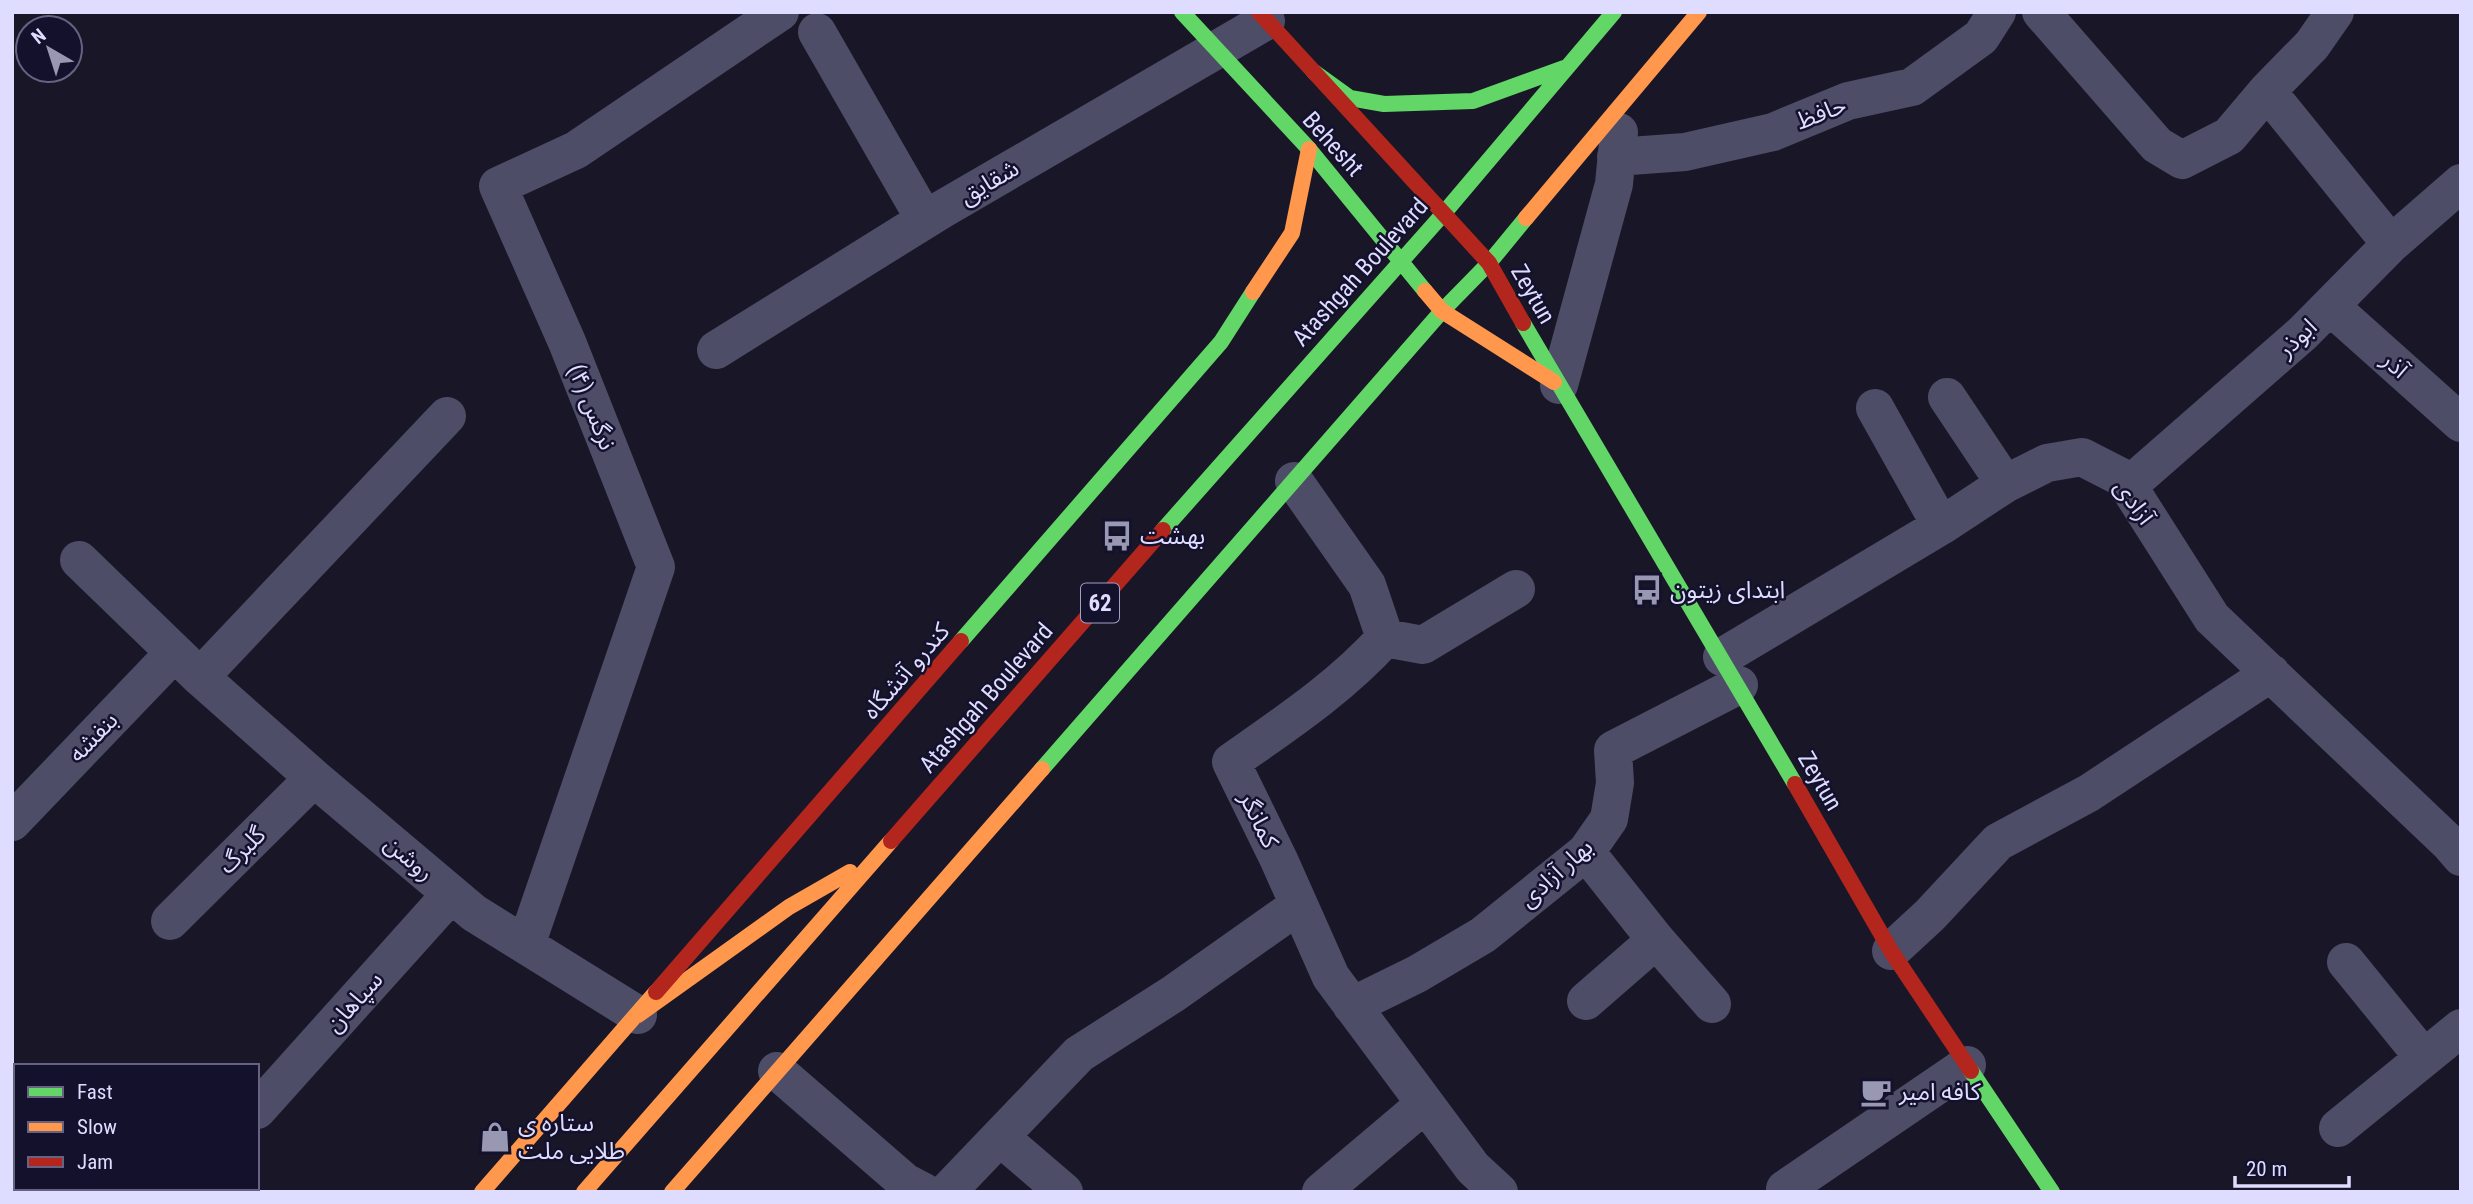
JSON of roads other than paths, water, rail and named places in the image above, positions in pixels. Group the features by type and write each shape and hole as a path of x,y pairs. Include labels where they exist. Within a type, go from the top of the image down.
{"main road":[{"name":"Behesht","path":"1182,12 1309,149 1442,311"},
{"name":"Atashgah Boulevard","path":"584,1192 1274,402 1444,213 1614,12"},
{"path":"672,1192 1442,311 1489,263 1699,12"},
{"name":"Behesht","path":"1263,16 1489,263"},
{"path":"1314,72 1350,98 1384,104 1473,101 1566,67"},
{"name":"کندرو آتشگاه","path":"482,1192 1221,342 1292,233 1309,149"},
{"name":"Zeytun","path":"1489,263 1730,671 1891,951 2052,1192"},
{"name":"Zeytun","path":"1442,311 1559,385"},
{"path":"638,1015 789,907 876,857"}],"street":[{"name":"نرگس (۴)","path":"526,946 656,567 567,342 498,186 576,150 780,12"},
{"name":"حافظ","path":"1616,157 1685,152 1773,132 1848,101 1912,88 1981,37 1997,12"},
{"path":"2041,12 2158,145 2182,160 2229,136 2267,91 2312,45 2334,12"},
{"name":"شقایق","path":"716,349 925,220 1216,50 1263,16"},
{"path":"817,32 925,220"},
{"path":"2267,91 2391,244"},
{"path":"1559,385 1614,184 1622,102"},
{"name":"ابوذر","path":"2127,487 2303,333 2391,244 2461,183"},
{"name":"آذر","path":"2330,306 2461,423"},
{"path":"1947,397 2005,484"},
{"path":"1875,408 1941,526"},
{"path":"187,665 447,416"},
{"name":"آزادی","path":"1730,671 2005,484 2046,463 2082,457 2123,478 2212,618 2461,857"},
{"path":"1294,481 1367,585 1385,638 1423,645 1516,589"},
{"name":"روشن","path":"79,560 187,665 314,778 474,912 638,1015"},
{"name":"کمانگر","path":"1385,638 1360,666 1231,762 1331,978 1473,1168 1499,1192"},
{"name":"بنفشه","path":"12,822 187,665"},
{"name":"بهار آزادی","path":"1352,1006 1417,974 1483,935 1586,852 1609,819 1615,783 1614,750 1730,671"},
{"path":"1891,951 1998,842 2089,793 2271,673"},
{"name":"گلبرگ","path":"170,921 314,778"},
{"path":"1586,852 1656,940 1712,1004"},
{"name":"سپاهان","path":"259,1108 452,894"},
{"path":"947,1192 1079,1054 1173,994 1299,905"},
{"path":"1586,1001 1656,940"},
{"path":"2346,962 2424,1058"},
{"path":"2338,1128 2461,1028"},
{"path":"1785,1189 1967,1065"},
{"path":"777,1071 905,1182 924,1192"},
{"path":"1321,1192 1425,1104"},
{"path":"1000,1137 1064,1192"}],"place":[{"name":"بهشت","path":"1117,536"},
{"name":"ابتدای زیتون","path":"1647,590"},
{"name":"کافه امیر","path":"1876,1092"},
{"name":"ستاره ی طلایی ملت","path":"495,1137"}]}
